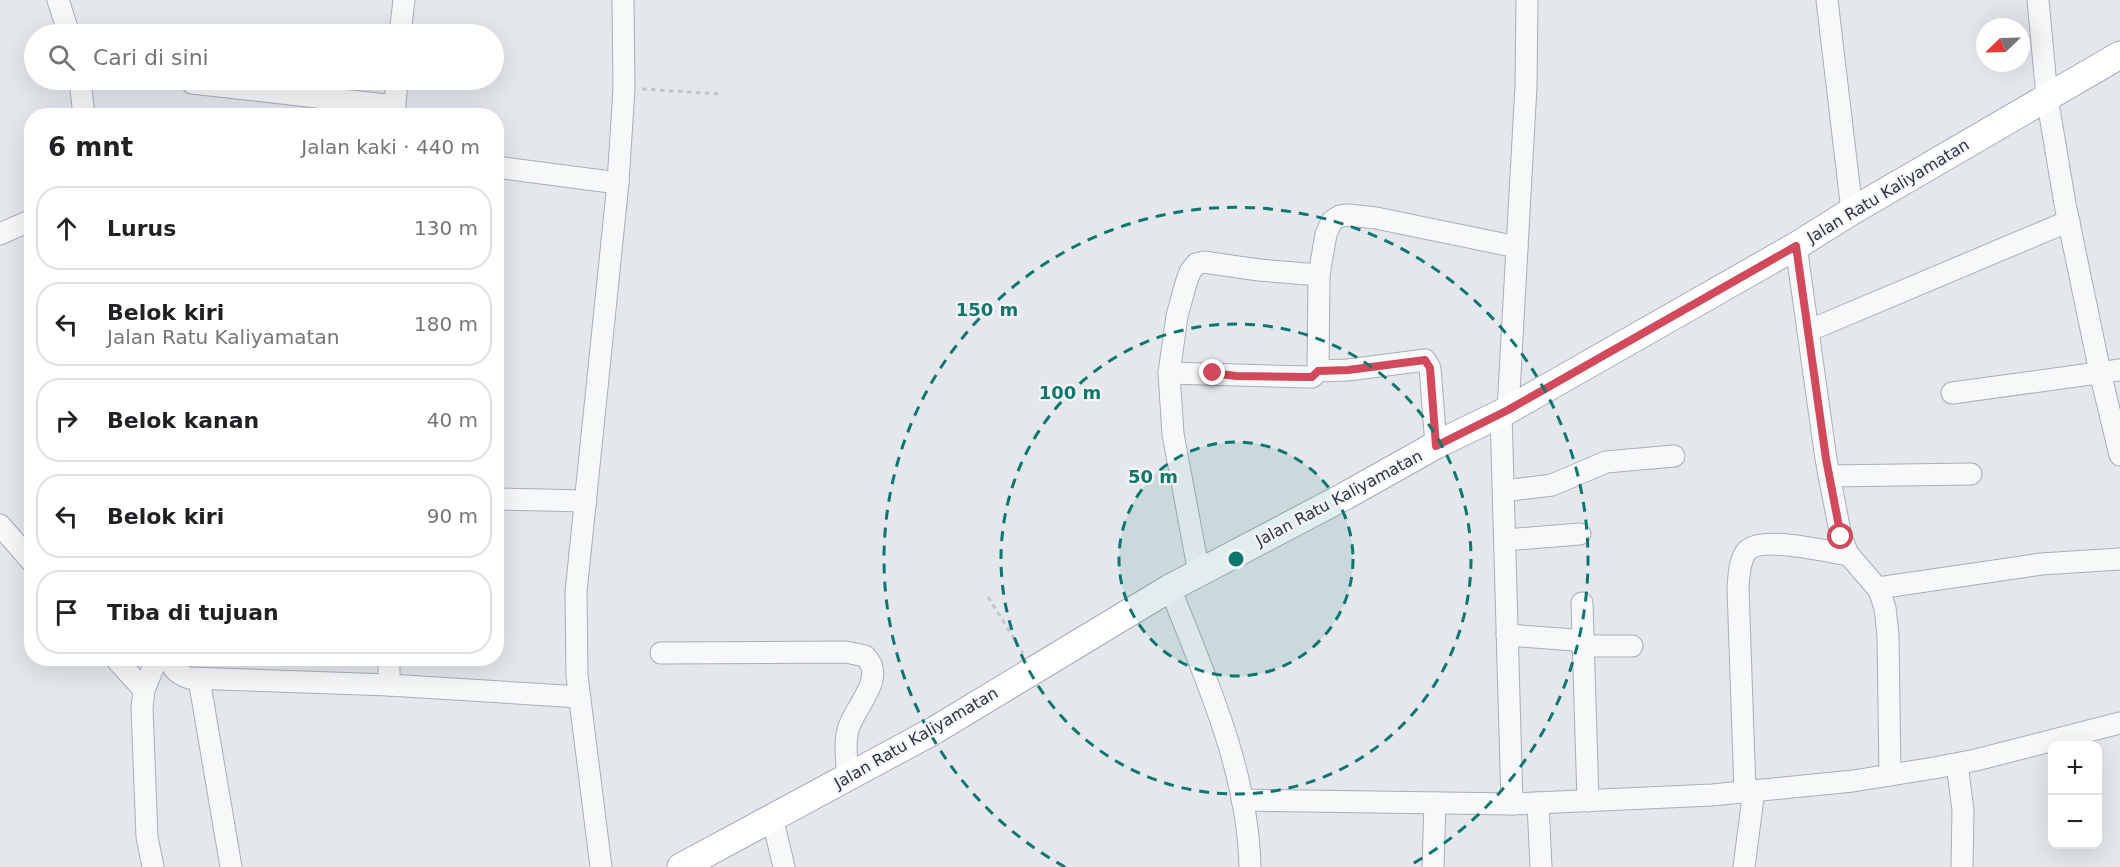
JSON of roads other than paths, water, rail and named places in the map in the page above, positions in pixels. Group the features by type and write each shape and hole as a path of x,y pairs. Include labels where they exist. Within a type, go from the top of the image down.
{"main road":[{"name":"Jalan Ratu Kaliyamatan","path":"681,867 935,730 1170,588 1436,446 1505,412 1796,246 2120,55"}],"street":[{"path":"58,0 66,24"},
{"path":"401,24 404,0"},
{"path":"601,867 577,676 576,592 618,183 624,88 623,0"},
{"path":"1512,804 1503,491 1505,412 1526,86 1527,0"},
{"path":"1827,0 1852,211"},
{"path":"2038,0 2047,97 2069,221 2110,371 2120,455"},
{"path":"81,90 83,108"},
{"path":"243,90 373,108"},
{"path":"395,108 396,90"},
{"path":"504,168 618,183"},
{"path":"1318,371 1318,275 1326,234 1332,222 1340,216 1376,218 1517,247"},
{"path":"1808,331 2069,221"},
{"path":"0,234 24,224"},
{"path":"1796,246 1829,476 1841,537 1849,555 1878,588 1883,601 1888,635 1890,775"},
{"path":"1199,573 1173,434 1169,372 1177,316 1190,272 1196,264 1204,262 1318,275"},
{"path":"1169,372 1302,378 1312,377 1318,371 1348,370 1425,360 1430,368 1436,446"},
{"path":"1952,393 2110,371"},
{"path":"1503,491 1552,485 1606,462 1674,456"},
{"path":"1829,476 1971,474"},
{"path":"504,499 586,501"},
{"path":"0,525 24,544"},
{"path":"1505,540 1580,534"},
{"path":"1744,867 1749,791 1738,588 1744,556 1750,548 1765,544 1849,555"},
{"path":"1878,588 2041,564 2120,559"},
{"path":"1170,588 1210,692 1234,765 1242,800 1250,867"},
{"path":"1582,603 1588,801"},
{"path":"1508,635 1575,640 1583,646 1632,646"},
{"path":"661,653 846,652 865,656 871,664 872,677 848,730 848,778"},
{"path":"122,666 144,690"},
{"path":"153,867 146,827 142,708 144,690 154,666"},
{"path":"172,666 179,675 199,679 389,685 580,697"},
{"path":"389,666 389,685"},
{"path":"199,679 231,867"},
{"path":"1242,800 1512,804 1749,791 1831,783 1957,764 2120,723"},
{"path":"1957,764 1963,810 1962,867"},
{"path":"1433,867 1435,803"},
{"path":"1538,803 1541,867"},
{"path":"772,817 784,867"}]}
